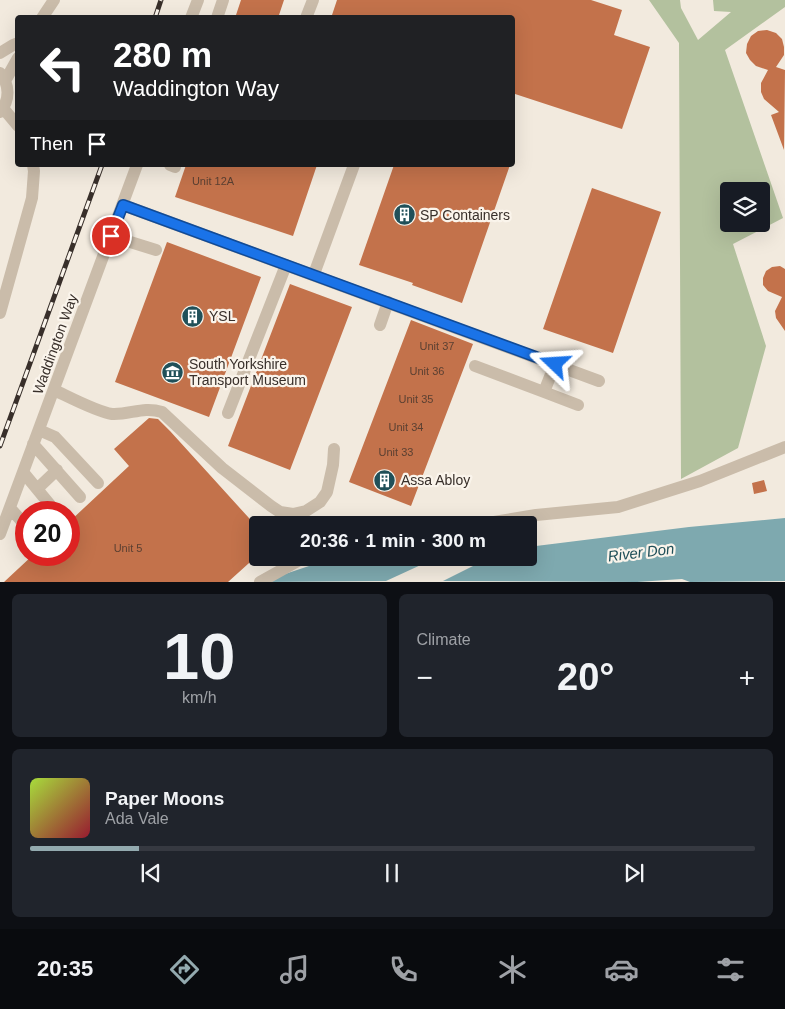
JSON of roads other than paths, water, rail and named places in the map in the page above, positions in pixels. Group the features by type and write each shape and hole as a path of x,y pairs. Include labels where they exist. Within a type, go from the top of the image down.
{"street":[{"path":"44,15 54,0"},
{"path":"192,15 198,0"},
{"path":"218,15 223,0"},
{"path":"307,15 313,0"},
{"path":"0,53 15,44"},
{"path":"15,62 3,77 8,94 2,110 15,123"},
{"path":"0,313 32,198 33,167"},
{"name":"Waddington Way","path":"0,534 136,167"},
{"path":"314,274 353,167"},
{"path":"123,205 599,380"},
{"path":"111,236 156,250"},
{"path":"228,413 286,265"},
{"path":"380,325 388,302"},
{"path":"544,392 555,364"},
{"path":"475,366 578,405"},
{"path":"54,390 104,413 123,413 153,409 162,412 222,468 280,512 293,514 306,511 320,502 328,492 334,449"},
{"path":"39,430 55,437 98,483"},
{"path":"33,444 80,497"},
{"path":"530,516 618,507 700,481 785,447"},
{"path":"37,489 57,470"},
{"path":"23,472 47,501"},
{"path":"10,508 15,514"},
{"path":"260,582 288,566"}],"water":[{"name":"River Don","path":"785,518 785,581 690,582 682,579 637,582 443,581 473,566 537,566 537,546 689,527"},
{"path":"309,566 419,566 386,581 268,582 273,578"}],"railway":[{"path":"156,15 161,0"},
{"path":"0,446 101,167"}],"place":[{"name":"SP Containers","path":"404,215"},
{"name":"YSL","path":"193,316"},
{"name":"South Yorkshire Transport Museum","path":"173,372"},
{"name":"Assa Abloy","path":"385,480"}]}
